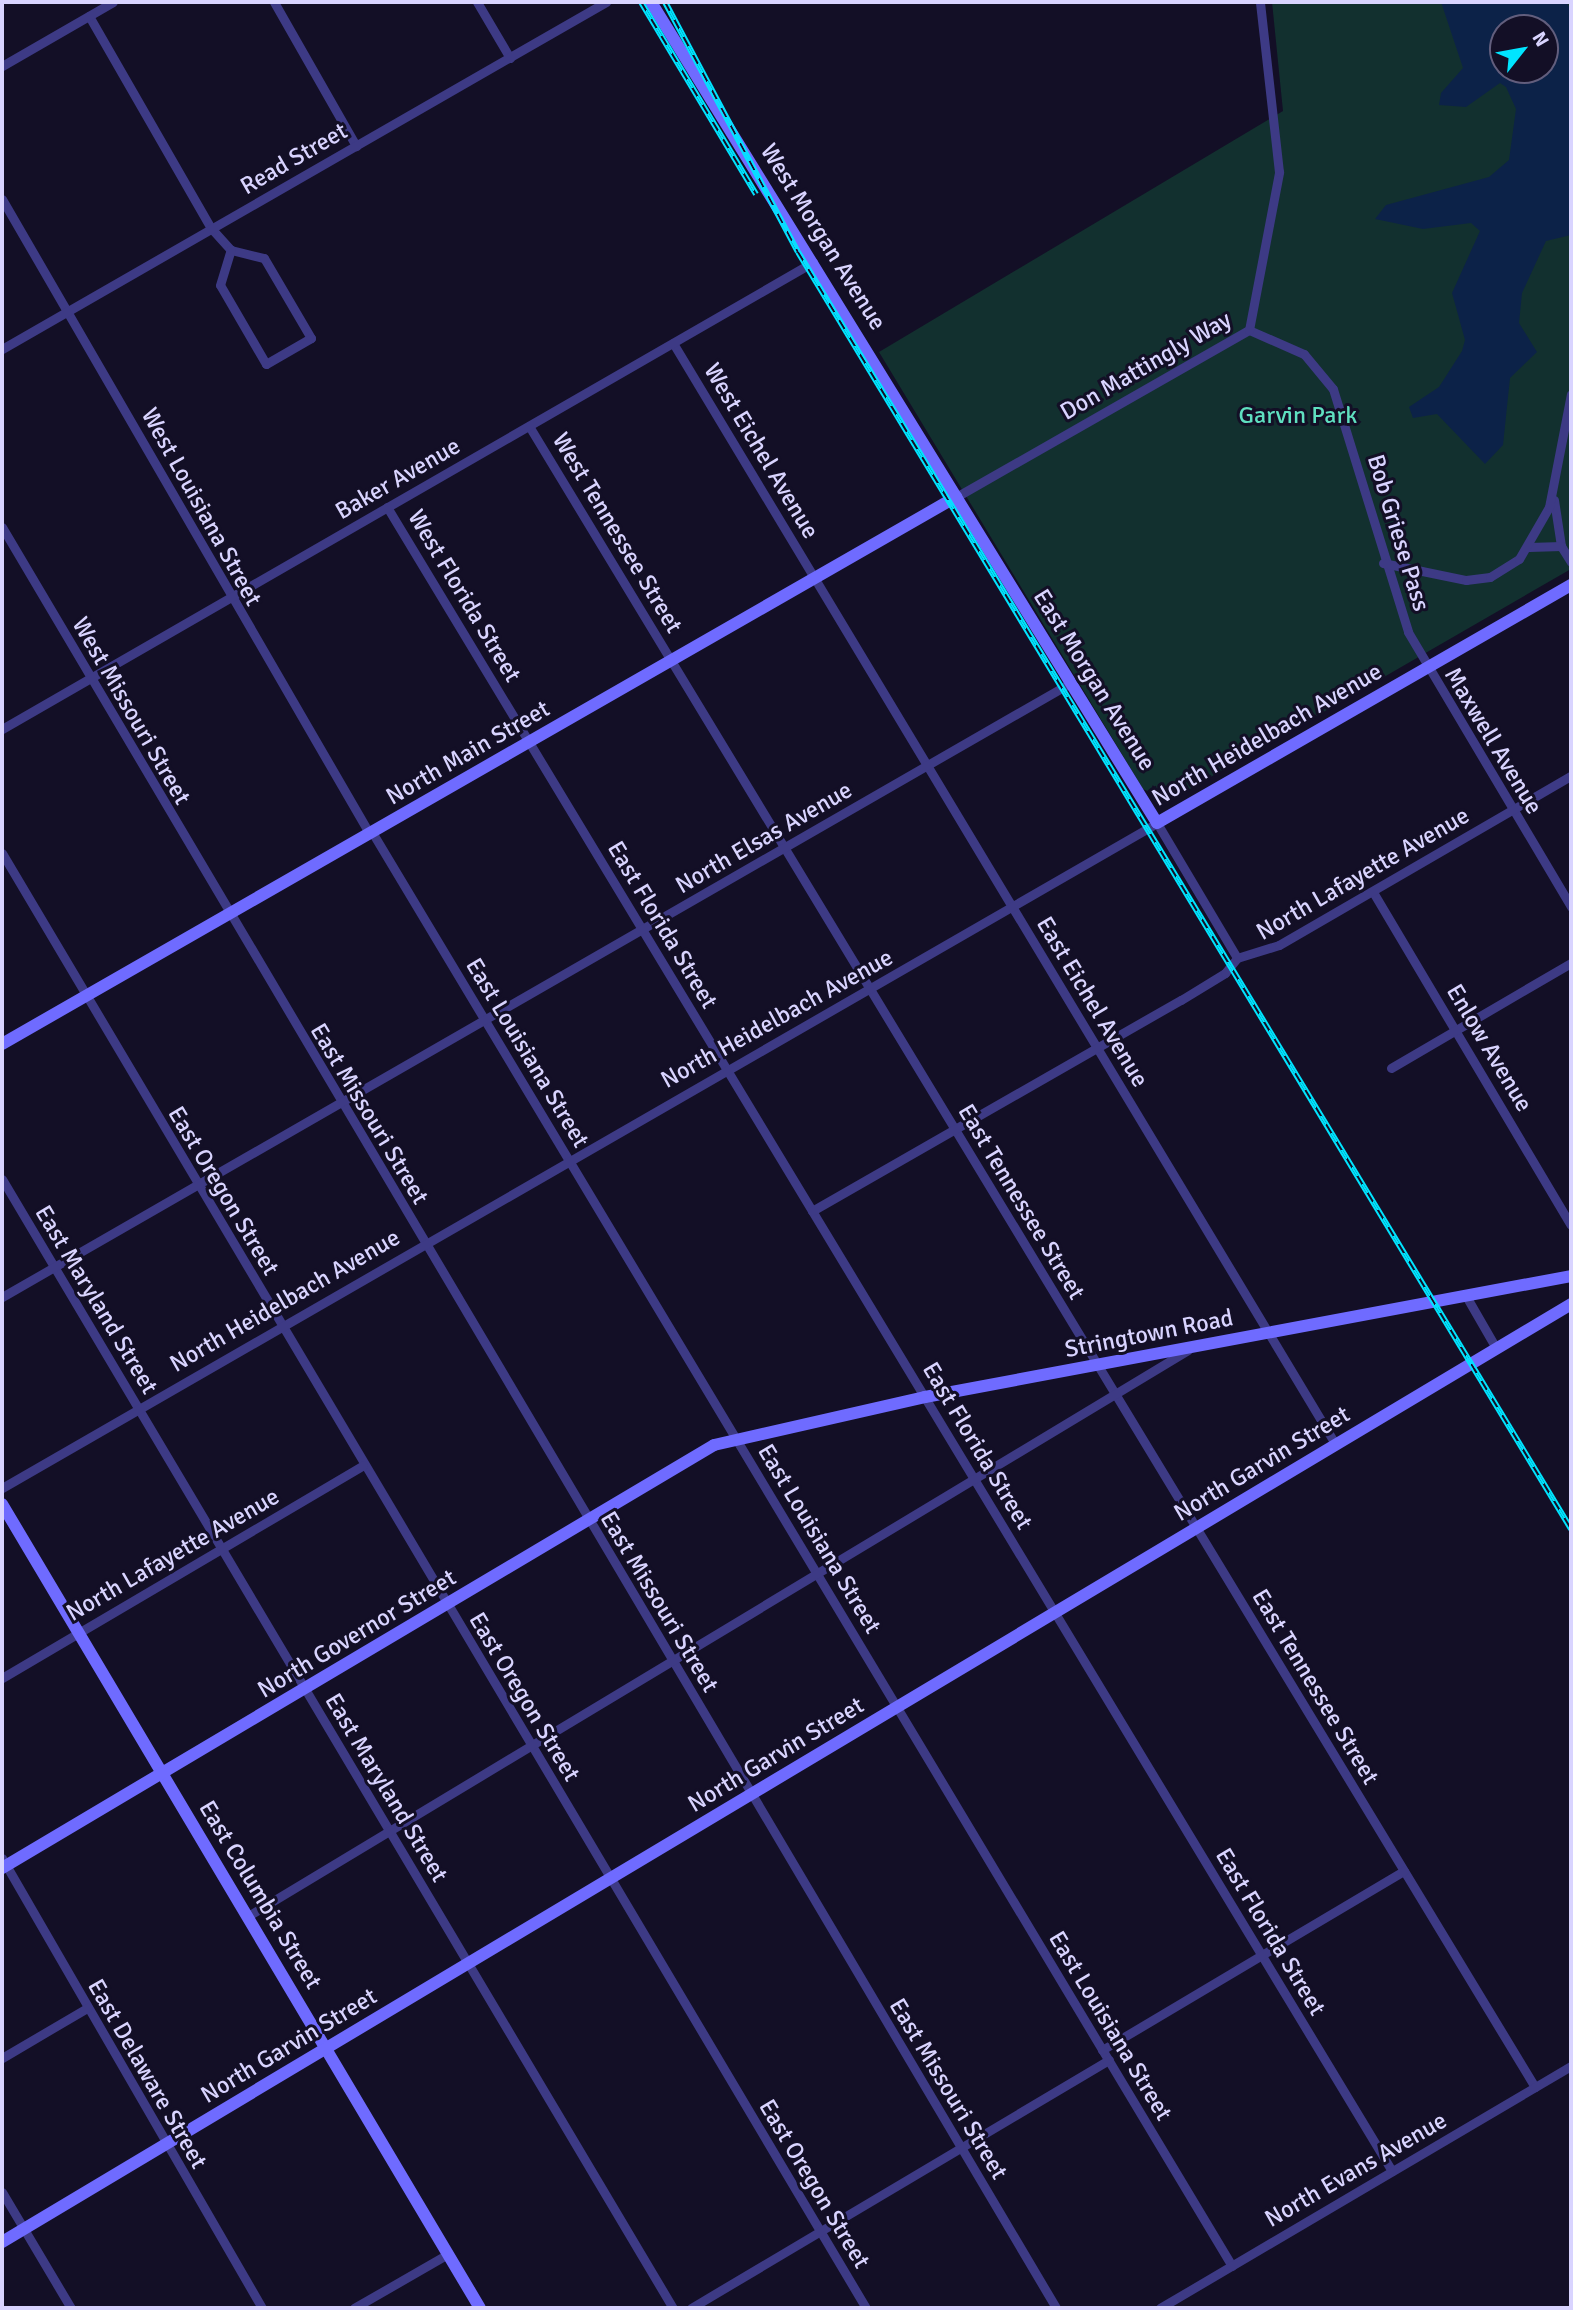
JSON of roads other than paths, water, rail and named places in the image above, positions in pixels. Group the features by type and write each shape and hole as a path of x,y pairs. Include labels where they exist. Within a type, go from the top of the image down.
{"main road":[{"name":"West Morgan Avenue","path":"651,2 956,497"},
{"name":"North Main Street","path":"2,1044 956,497"},
{"name":"East Morgan Avenue","path":"956,497 1157,823"},
{"name":"North Heidelbach Avenue","path":"1157,823 1571,584"},
{"name":"Stringtown Road","path":"735,1437 925,1397 1571,1276"},
{"name":"North Garvin Street","path":"2,2242 1571,1304"},
{"name":"North Governor Street","path":"3,1864 163,1774 588,1520 735,1437"},
{"name":"East Columbia Street","path":"2,1504 480,2308"}],"street":[{"path":"2,65 113,2"},
{"path":"274,2 356,146"},
{"path":"477,2 510,58"},
{"name":"Read Street","path":"2,349 606,2"},
{"name":"Don Mattingly Way","path":"956,497 1248,330 1279,172 1260,2"},
{"path":"89,16 211,228 231,250 264,258 311,338 266,364 220,285 231,250"},
{"name":"West Louisiana Street","path":"2,199 230,598 371,833"},
{"name":"Baker Avenue","path":"2,729 813,262"},
{"name":"Bob Griese Pass","path":"1248,330 1304,354 1333,388 1383,564 1426,667"},
{"name":"West Eichel Avenue","path":"673,343 815,578"},
{"path":"1383,564 1466,580 1505,569 1529,547 1554,487 1571,394"},
{"name":"West Tennessee Street","path":"529,426 671,660"},
{"path":"1554,487 1561,546 1571,562"},
{"name":"West Florida Street","path":"387,507 529,742"},
{"name":"West Missouri Street","path":"2,527 228,915"},
{"path":"1529,547 1561,546"},
{"name":"East Eichel Avenue","path":"815,578 1336,1445"},
{"name":"East Tennessee Street","path":"671,660 1535,2087"},
{"name":"Maxwell Avenue","path":"1426,667 1571,907"},
{"name":"North Elsas Avenue","path":"2,1297 1070,683"},
{"name":"East Florida Street","path":"529,742 1392,2171"},
{"name":"North Lafayette Avenue","path":"812,1211 1225,973 1237,958 1252,958 1373,892 1571,776"},
{"name":"North Heidelbach Avenue","path":"2,1488 569,1161 872,991 1157,823"},
{"name":"East Morgan Avenue","path":"1157,823 1237,958"},
{"name":"East Louisiana Street","path":"371,833 1232,2266"},
{"name":"East Oregon Street","path":"2,853 866,2308"},
{"name":"Enlow Avenue","path":"1373,892 1571,1225"},
{"name":"East Missouri Street","path":"228,915 1056,2308"},
{"path":"1391,1068 1571,963"},
{"name":"East Maryland Street","path":"2,1179 673,2308"},
{"path":"1466,1296 1496,1348"},
{"path":"248,1916 1191,1348"},
{"name":"North Lafayette Avenue","path":"2,1678 363,1465"},
{"name":"East Delaware Street","path":"3,1864 164,2146 262,2308"},
{"path":"1102,2050 1404,1871"},
{"path":"2,2058 87,2008"},
{"path":"691,2308 1109,2060"},
{"name":"North Evans Avenue","path":"1160,2308 1571,2066"},
{"path":"2,2192 71,2308"},
{"path":"354,2308 448,2254"}],"water":[{"path":"1441,2 1566,2 1571,10 1571,235 1546,241 1522,293 1519,323 1537,352 1510,378 1503,445 1485,464 1437,414 1413,418 1409,407 1439,387 1462,351 1465,340 1452,293 1480,231 1471,223 1423,229 1375,219 1386,205 1489,177 1509,160 1516,109 1506,87 1502,84 1559,84 1559,14 1489,14 1489,84 1499,84 1466,107 1439,105 1441,93 1463,68"}],"railway":[{"path":"641,2 756,194"},
{"path":"665,2 798,252 1571,1529"}],"park label":[{"name":"Garvin Park","path":"1298,416"}]}
